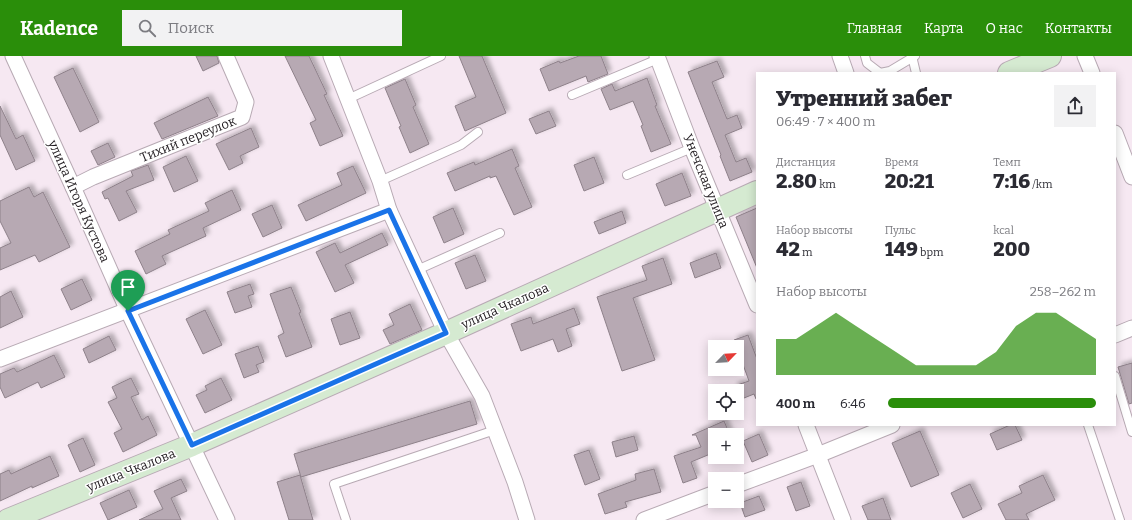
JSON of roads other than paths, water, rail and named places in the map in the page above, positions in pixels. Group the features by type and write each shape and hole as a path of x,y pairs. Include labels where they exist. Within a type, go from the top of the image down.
{"street":[{"name":"улица Игоря Кустова","path":"13,56 128,311 227,520"},
{"name":"Тихий переулок","path":"73,187 93,177 242,117 246,102 226,56"},
{"path":"331,56 380,181 389,210 446,333 482,396 515,482 527,520"},
{"path":"840,56 846,72"},
{"path":"1011,72 1050,56"},
{"path":"1085,56 1092,72"},
{"name":"Унечская улица","path":"657,58 692,148 756,303"},
{"path":"1116,136 1132,177"},
{"name":"улица Чкалова","path":"8,520 192,445 446,333 756,192"},
{"path":"0,359 389,210"},
{"path":"1116,335 1132,328"},
{"path":"806,426 844,520"},
{"path":"744,482 890,426"},
{"path":"644,520 708,496"}],"lane":[{"path":"348,98 441,56"},
{"path":"865,56 867,63 879,72"},
{"path":"885,72 890,71 913,56 916,72"},
{"path":"572,95 657,58"},
{"path":"380,181 461,146 478,132"},
{"path":"627,175 692,148"},
{"path":"417,270 500,233"},
{"path":"1116,379 1132,432"},
{"path":"1088,426 1120,520"},
{"path":"346,520 334,484 495,430"}]}
